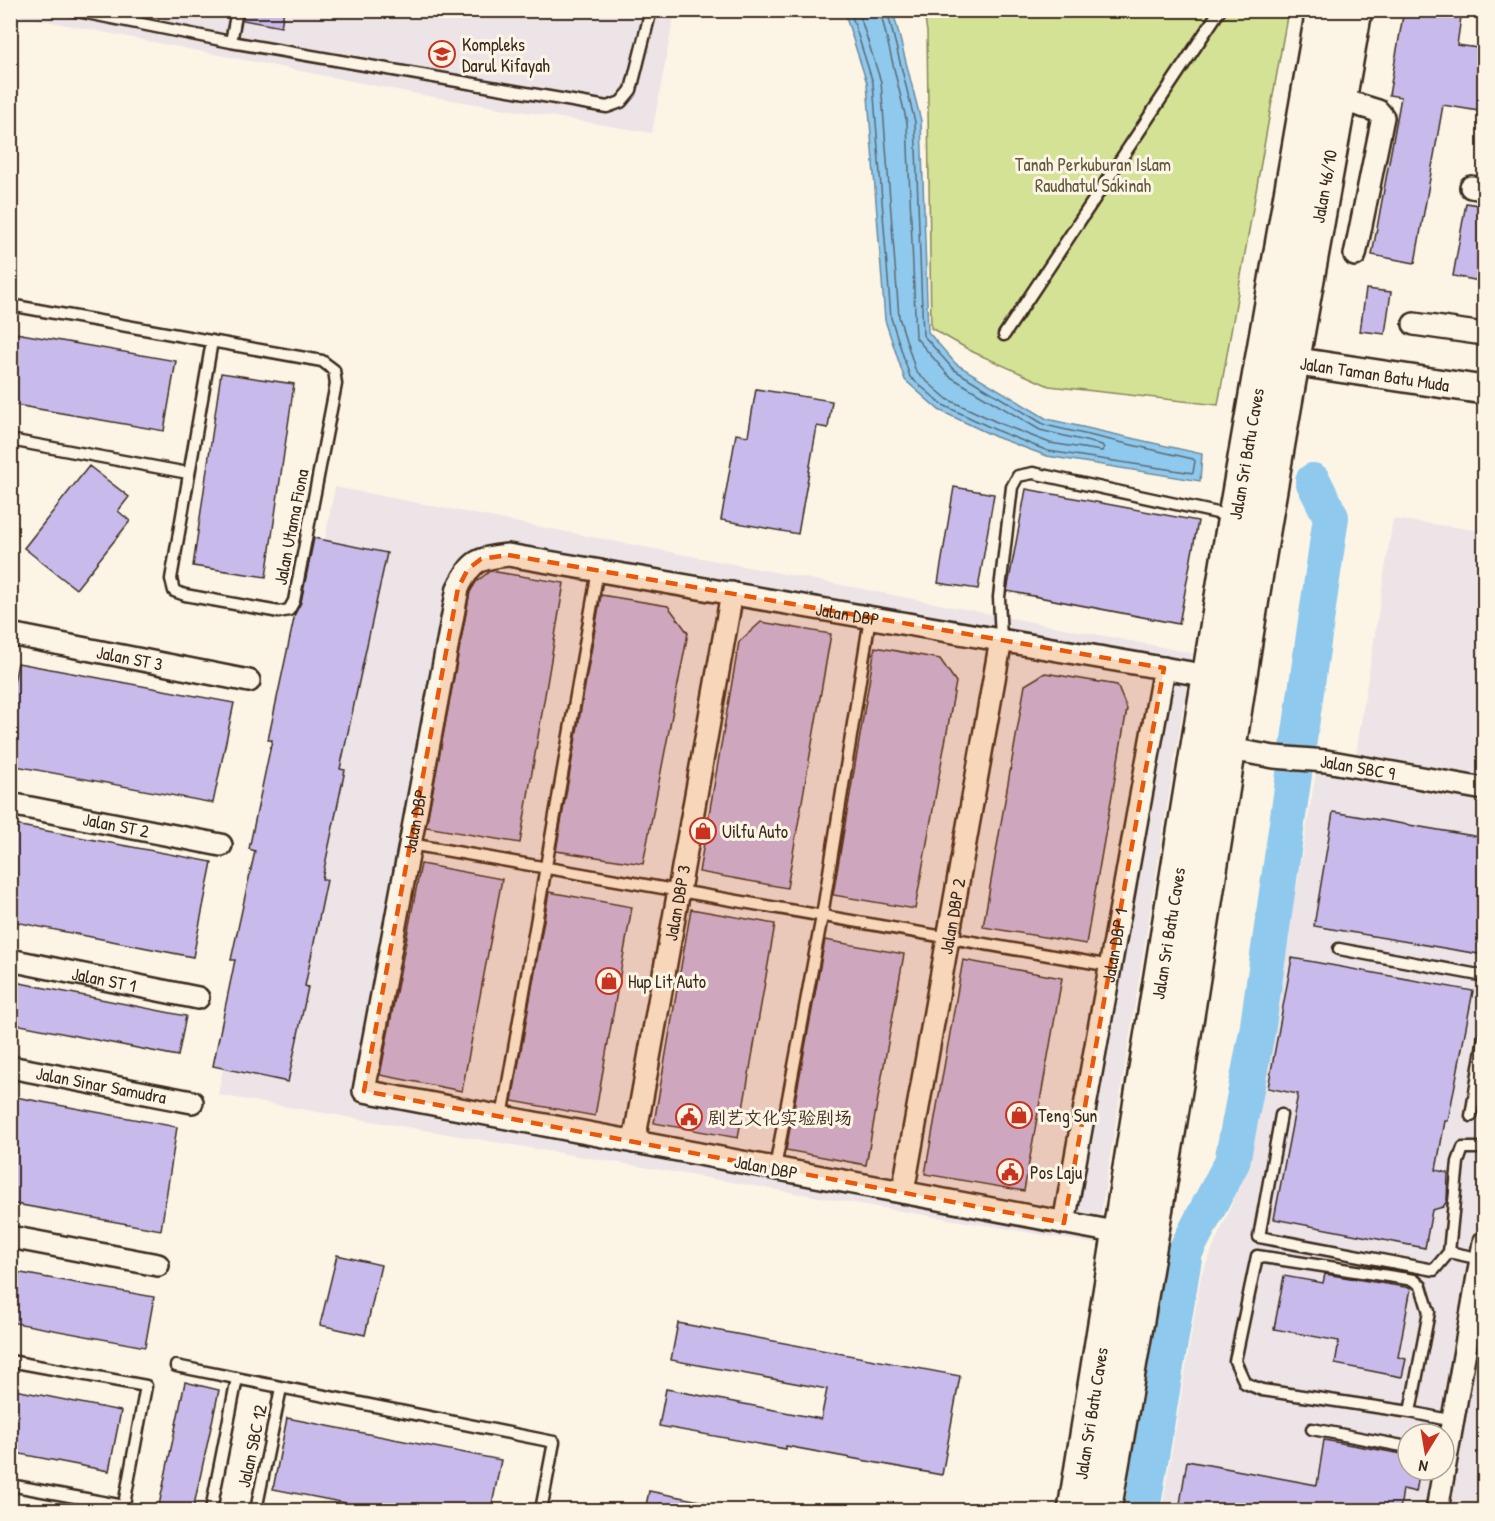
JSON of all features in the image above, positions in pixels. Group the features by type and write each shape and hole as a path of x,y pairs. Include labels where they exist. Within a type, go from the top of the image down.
{"main road":[{"name":"Jalan 46/10","path":"1278,359 1323,10"},
{"name":"Jalan 46/10","path":"1278,359 1339,99 1355,10"},
{"name":"Jalan Sri Batu Caves","path":"1104,1510 1129,1373 1230,749 1224,679 1235,516 1278,359"},
{"name":"Jalan Sri Batu Caves","path":"1075,1510 1120,1233 1224,679 1278,359"}],"street":[{"path":"1339,99 1378,111 1383,117 1355,255"},
{"path":"1414,324 1485,334"},
{"name":"Jalan Taman Batu Muda","path":"1278,359 1485,390"},
{"name":"Jalan DBP","path":"1120,1233 364,1091 458,588 468,569 481,559 508,555 1224,679"},
{"name":"Jalan DBP 3","path":"634,1142 732,593"},
{"name":"Jalan ST 3","path":"10,634 249,681"},
{"name":"Jalan DBP 2","path":"903,1192 1001,640"},
{"name":"Jalan DBP 1","path":"1064,1223 1164,668"},
{"name":"Jalan SBC 9","path":"1230,749 1274,757 1326,761 1485,789"},
{"name":"Jalan ST 2","path":"10,804 221,845"},
{"name":"Jalan ST 1","path":"10,960 198,998"},
{"name":"Jalan Sinar Samudra","path":"10,1067 192,1102"},
{"path":"10,1237 158,1265"},
{"path":"1453,1421 1483,1250"},
{"path":"1437,1510 1441,1482"}],"lane":[{"path":"72,10 231,42 607,107 621,102 632,90 651,10"},
{"path":"231,42 237,10"},
{"path":"1004,335 1220,10"},
{"path":"10,305 212,341 188,473 10,440"},
{"name":"Jalan Utama Fiona","path":"188,473 171,579 174,591 279,612 289,610 294,601 336,384 334,370 322,361 212,341"},
{"path":"1001,640 999,597 1012,487 1018,476 1033,473 1235,516"},
{"path":"502,1117 598,570"},
{"path":"775,1168 822,916 870,618"},
{"path":"410,844 1111,966"},
{"path":"1339,949 1485,976"},
{"path":"1471,1116 1479,1101 1484,1044"},
{"path":"1281,1115 1259,1237 1434,1270 1449,1252 1458,1162 1463,1148 1485,1148"},
{"path":"1449,1252 1483,1250"},
{"path":"1410,1412 1430,1312 1421,1286 1414,1280 1257,1256 1235,1361 1245,1383 1263,1390 1410,1412 1453,1421"},
{"path":"10,1361 146,1386 124,1508 10,1485"},
{"path":"176,1366 554,1442 541,1510"},
{"path":"211,1510 237,1378"},
{"name":"Jalan SBC 12","path":"256,1510 281,1388"},
{"path":"1312,1429 1396,1445"}],"highlighted area":[{"path":"508,555 1164,668 1064,1223 364,1091 458,588 468,569 481,559"}],"shaded area":[{"name":"Kompleks Darul Kifayah","path":"10,11 675,11 652,133 422,95 11,14"},
{"path":"335,487 1192,653 1096,1244 218,1095"},
{"path":"1393,519 1484,531 1484,1510 1162,1510 1201,1276 1249,1164 1320,749 1356,754"}],"green space":[{"name":"Tanah Perkuburan Islam Raudhatul Sakinah","path":"924,11 1288,11 1218,405 1049,386 973,352 931,328 927,32"}],"water":[{"path":"844,11 893,11 921,121 928,332 956,364 1047,419 1202,454 1200,481 1047,456 996,437 939,410 905,380 885,320 867,83"}],"building":[{"path":"244,10 284,10 281,27 243,20"},
{"path":"1404,10 1462,10 1457,45 1485,49 1485,112 1443,105 1415,263 1372,255 1401,97 1389,95"},
{"path":"1466,203 1485,206 1485,282 1453,276"},
{"path":"1366,289 1391,292 1385,334 1360,331"},
{"path":"10,332 176,361 164,431 10,404"},
{"path":"221,373 294,384 266,577 193,566"},
{"path":"756,389 832,401 828,428 817,426 798,534 721,520 736,434 748,436"},
{"path":"89,466 129,497 118,511 130,521 76,589 24,548"},
{"path":"954,487 994,494 978,589 938,583"},
{"path":"1026,489 1198,521 1179,624 1007,591"},
{"path":"314,538 387,553 340,769 345,770 322,879 327,880 288,1082 213,1066 235,960 231,960 255,851 249,849 272,740 268,740"},
{"path":"490,571 564,583 520,843 426,827 470,592 476,582"},
{"path":"601,595 668,606 688,633 643,864 556,851"},
{"path":"761,622 831,634 787,888 699,872 739,642"},
{"path":"875,647 940,659 956,682 915,909 833,895"},
{"path":"18,663 234,703 213,803 10,765 10,701"},
{"path":"1045,673 1117,685 1127,709 1086,944 983,927 1025,685"},
{"path":"1333,812 1485,838 1485,955 1314,926"},
{"path":"10,824 212,862 193,957 10,921"},
{"path":"421,864 502,879 462,1091 380,1075"},
{"path":"549,892 632,907 595,1116 512,1101"},
{"path":"691,909 775,924 738,1138 654,1123"},
{"path":"825,940 904,954 866,1165 786,1150"},
{"path":"1292,958 1473,991 1448,1121 1445,1121 1436,1170 1448,1173 1447,1201 1443,1207 1432,1210 1425,1248 1274,1219 1298,1094 1268,1088"},
{"path":"963,960 1062,978 1024,1191 925,1174"},
{"path":"10,981 186,1016 178,1056 10,1023"},
{"path":"10,1096 177,1127 161,1230 10,1203"},
{"path":"337,1255 381,1265 365,1335 320,1325"},
{"path":"10,1271 154,1297 145,1347 10,1322"},
{"path":"1325,1274 1411,1288 1398,1357 1406,1359 1402,1377 1335,1364 1339,1341 1274,1329 1284,1276 1323,1283"},
{"path":"678,1323 960,1376 942,1475 786,1446 786,1449 659,1426 666,1389 821,1419 827,1389 671,1360"},
{"path":"185,1382 219,1390 193,1510 158,1510"},
{"path":"10,1389 121,1411 109,1471 10,1452"},
{"path":"287,1418 501,1460 491,1510 382,1510 273,1489"},
{"path":"1324,1440 1396,1453 1396,1482 1418,1482 1416,1492 1403,1489 1400,1510 1179,1510 1187,1461 1317,1485"},
{"path":"649,1491 710,1503 709,1510 645,1510"}],"waterway":[{"path":"1142,1510 1185,1252 1232,1162 1257,1032 1331,517 1313,481"}],"place":[{"name":"Kompleks Darul Kifayah","path":"442,54"},
{"name":"Uilfu Auto","path":"703,831"},
{"name":"Hup Lit Auto","path":"609,981"},
{"name":"Teng Sun","path":"1019,1115"},
{"name":"剧艺文化实验剧场","path":"689,1117"},
{"name":"Pos Laju","path":"1010,1172"}]}
